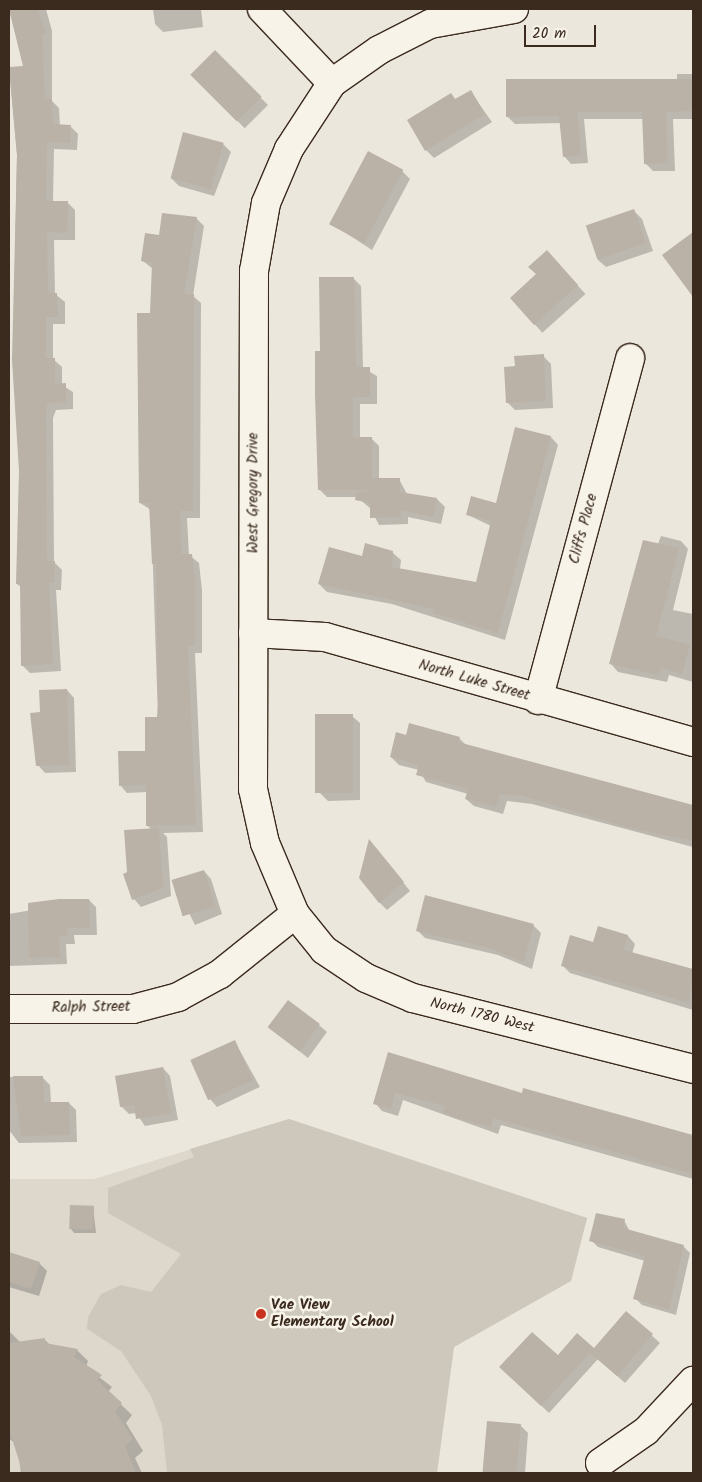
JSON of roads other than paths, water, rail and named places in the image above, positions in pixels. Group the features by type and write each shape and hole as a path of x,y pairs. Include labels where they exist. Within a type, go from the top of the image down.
{"street":[{"path":"262,9 332,83 378,50 430,24 514,9"},
{"name":"West Gregory Drive","path":"295,914 265,843 253,789 254,271 266,203 288,149 332,83"},
{"name":"Cliffs Place","path":"538,700 630,358"},
{"name":"North Luke Street","path":"253,633 325,638 538,700 693,742"},
{"name":"Ralph Street","path":"9,1009 133,1009 178,997 220,974 295,914"},
{"name":"North 1780 West","path":"295,914 324,950 366,978 413,998 693,1070"},
{"path":"600,1463 646,1431 693,1381"}],"place":[{"name":"Vae View Elementary School","path":"261,1314"}]}
